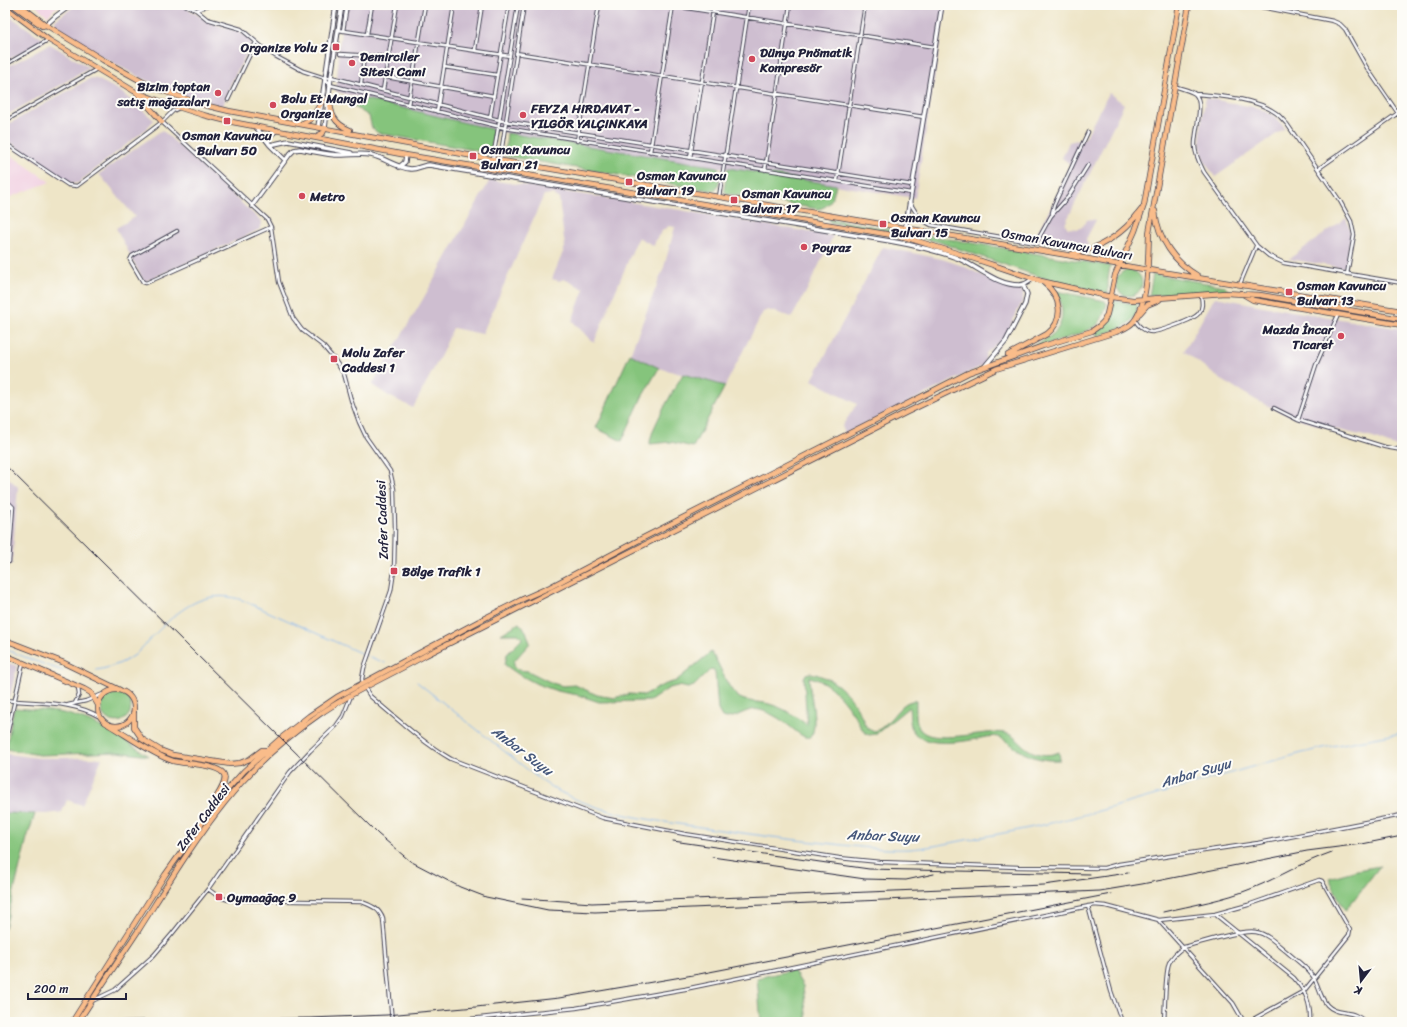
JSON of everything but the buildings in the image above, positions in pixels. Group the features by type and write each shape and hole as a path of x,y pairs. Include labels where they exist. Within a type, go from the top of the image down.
{"main road":[{"path":"13,5 42,26 46,25"},
{"name":"Osman Kavuncu Bulvarı","path":"20,5 46,25 103,60 152,87 204,105 243,114 492,159 1402,311"},
{"path":"994,363 1092,331 1104,321 1118,264 1135,231 1144,205 1179,5"},
{"path":"1137,318 1143,300 1148,269 1149,233 1189,5"},
{"path":"5,7 49,40 134,91 180,108 215,118 312,137 320,137 406,155 603,190 904,238 966,256 1041,282 1134,300 1241,293 1402,319"},
{"path":"134,91 162,122"},
{"path":"328,97 332,113 337,122 357,134"},
{"path":"301,124 311,119 323,100"},
{"path":"318,127 320,137"},
{"path":"320,137 327,129"},
{"path":"327,129 325,138 329,140"},
{"path":"1068,255 1088,250 1113,238 1133,221 1144,205"},
{"path":"1154,208 1159,231 1167,247 1182,265 1201,277"},
{"path":"802,226 803,221"},
{"path":"875,238 876,233"},
{"path":"994,363 1047,334 1055,325 1059,313 1058,302 1050,289 1041,282"},
{"path":"1241,293 1253,300 1402,325"},
{"name":"Zafer Caddesi","path":"72,1022 165,875 220,798 244,771 267,750 309,716 337,697 394,673 884,423 996,369 1127,328 1147,305 1167,298"},
{"name":"Zafer Caddesi","path":"78,1022 171,879 225,802 250,775 297,732 320,714 389,669 517,602 550,587 643,538 968,373 994,363"},
{"path":"5,640 62,662 128,694 132,698 134,707 134,727 142,739 173,756 230,764 240,763 250,759 262,750 267,750"},
{"path":"5,654 91,693 98,705"},
{"path":"120,690 111,690 103,694 99,699 98,705 100,717 109,725 167,759 217,768 223,774 225,778 221,789 200,825"},
{"path":"109,725 118,726 124,724 134,713"}],"street":[{"path":"46,25 71,5"},
{"path":"185,5 196,10 207,19 241,29 275,56 309,73 325,78 331,77 500,120 912,185"},
{"path":"196,10 208,5"},
{"path":"318,127 336,5"},
{"path":"327,129 328,97 342,5"},
{"path":"343,31 347,5"},
{"path":"368,34 372,5"},
{"path":"383,90 397,5"},
{"path":"408,105 425,5"},
{"path":"437,112 454,5"},
{"path":"475,50 482,5"},
{"path":"490,118 509,5"},
{"path":"492,159 500,120 518,5"},
{"path":"500,160 524,5"},
{"path":"577,141 599,5"},
{"path":"668,5 935,47"},
{"path":"650,152 673,5"},
{"path":"690,158 714,5"},
{"path":"719,197 749,5"},
{"path":"764,170 790,5"},
{"path":"837,182 865,5"},
{"path":"904,238 942,5"},
{"path":"1251,5 1333,21 1340,24 1345,29 1367,68 1402,119"},
{"path":"338,30 510,56"},
{"path":"5,65 49,40"},
{"path":"228,100 256,42"},
{"path":"516,53 924,117"},
{"path":"340,54 389,57"},
{"path":"361,85 364,55"},
{"path":"444,67 497,75"},
{"path":"5,121 97,69"},
{"path":"386,77 494,96"},
{"path":"325,78 330,84 498,127 577,141 911,193"},
{"path":"1174,86 1194,94 1226,97 1264,106 1276,113 1287,124 1340,201 1351,221 1354,235 1346,274"},
{"path":"1194,94 1199,100 1200,109 1195,135 1195,147 1198,160 1204,172 1256,245 1270,256 1284,263 1402,283"},
{"path":"5,144 68,185 74,186 112,160 162,122 173,111 180,108"},
{"path":"1318,169 1398,112"},
{"path":"162,122 267,219 271,227 146,283 143,282 130,260 132,256 177,231"},
{"path":"255,126 270,145 285,160"},
{"path":"270,145 269,138 277,130"},
{"path":"1051,216 1054,205 1088,132"},
{"path":"270,145 288,141 356,154 375,156 399,167 409,169 429,165 603,190 924,248 962,260 998,280 1018,285 1023,285 1032,278"},
{"path":"252,206 291,152 298,149 342,155 356,154"},
{"path":"406,155 405,162 409,169"},
{"path":"399,167 405,162"},
{"path":"1036,243 1051,216 1068,197 1088,165"},
{"path":"909,203 920,219 931,225 1066,248"},
{"name":"Zafer Caddesi","path":"271,227 279,282 293,318 302,330 323,346 344,374 359,422 366,437 390,470 393,480 395,527 393,578 391,591 367,660 362,679 364,685"},
{"path":"1240,284 1256,245"},
{"path":"985,366 1006,341 1025,304 1027,294 1023,285"},
{"path":"1137,318 1142,328 1153,332 1189,320 1196,316 1200,311 1202,304 1201,295"},
{"path":"1298,420 1316,366 1338,314"},
{"path":"1274,408 1298,420 1385,447 1402,450"},
{"path":"5,499 13,507 9,562 5,562"},
{"path":"5,506 13,507"},
{"path":"5,534 11,534"},
{"path":"5,744 13,701 23,662"},
{"path":"364,685 370,696 427,743 445,755 602,818 685,834 839,858 880,862 1018,867 1104,868 1119,864 1258,843 1402,815"},
{"path":"75,703 79,695 78,686"},
{"path":"66,705 94,698 103,694"},
{"path":"91,1002 115,990 154,955 208,889 290,772 336,726 343,716 352,694"},
{"path":"5,700 66,705 84,709 100,717"},
{"path":"442,1022 576,1008 685,989 1094,905 1106,906 1159,920 1215,914 1248,905 1319,880 1322,881 1350,932 1348,937 1304,991 1248,1022"},
{"path":"208,889 219,897 228,900 362,902 375,908 382,915 383,919 392,1022"},
{"path":"1088,906 1111,991 1122,1022"},
{"path":"1215,914 1286,970 1304,991 1309,1004 1310,1022"},
{"path":"1159,920 1233,1003 1244,1022"},
{"path":"1164,1022 1169,963 1179,950 1184,947 1249,931 1262,934 1272,940 1304,966 1314,978 1322,998 1330,1008 1357,1015 1365,1022"}],"shaded area":[{"path":"35,5 60,5 48,16"},
{"path":"76,5 181,5 211,23 238,31 247,37 252,43 231,83 223,106 179,94 139,77 95,53 55,26 55,20"},
{"path":"344,5 946,5 915,198 507,133 336,92"},
{"path":"5,13 46,41 5,61"},
{"path":"50,44 90,68 5,116 5,68"},
{"path":"91,78 97,79 120,91 154,120 145,130 78,183 72,184 5,139 5,126"},
{"path":"1109,93 1124,104 1065,224 1068,228 1079,229 1087,220 1096,220 1086,239 1087,243 1090,244 1077,247 1068,247 1033,237 1036,235 1059,192 1071,165 1062,158 1069,142 1085,138"},
{"path":"1206,98 1259,108 1274,116 1285,128 1215,177 1204,161 1200,144 1202,117"},
{"path":"162,130 261,221 262,224 260,229 244,237 146,281 143,280 116,228 135,217 99,174"},
{"path":"5,151 50,182 5,199"},
{"path":"490,180 833,236 806,292 792,317 768,310 763,312 725,386 659,368 630,354 664,267 675,227 669,226 663,230 656,239 654,246 638,237 594,343 572,321 584,289 564,279 559,281 552,279 565,247 559,199 553,194 544,195 482,334 453,328 442,353 413,408 389,396 372,385 423,299"},
{"path":"1346,218 1350,230 1350,239 1346,265 1343,268 1289,259"},
{"path":"883,247 942,259 963,266 996,282 1021,290 1023,293 1023,300 1005,337 986,353 984,365 845,434 842,426 857,404 812,380"},
{"path":"1215,297 1402,329 1402,447 1391,445 1373,438 1317,425 1283,413 1256,400 1220,379 1184,351"},
{"path":"5,475 18,487 12,564 5,564"},
{"path":"5,662 17,666 10,697 5,696"},
{"path":"5,755 39,758 102,758 82,805 67,800 62,812 47,814 5,813"}],"green space":[{"path":"357,97 495,130 490,153 378,133 372,128 369,116 353,106"},
{"path":"507,133 718,167 718,186 714,191 505,156"},
{"path":"728,168 836,185 829,203 818,209 728,194 724,189"},
{"path":"829,219 1110,266 1108,293 1062,284 939,242 897,233 829,222"},
{"path":"1129,270 1138,274 1142,283 1138,292 1129,296 1120,292 1116,283 1120,274"},
{"path":"1153,274 1224,286 1229,291 1149,296"},
{"path":"1056,291 1105,301 1107,304 1103,317 1093,328 1030,349 1029,348 1055,332 1061,322 1062,309"},
{"path":"1114,301 1137,304 1137,311 1134,318 1124,326 1097,336 1096,333 1109,320"},
{"path":"630,354 659,368 642,397 622,441 596,428"},
{"path":"683,374 725,386 693,447 671,442 650,444 658,420"},
{"path":"519,623 526,631 530,643 514,661 514,666 518,670 528,671 552,683 563,686 575,685 597,695 614,698 629,694 644,695 663,685 676,681 711,652 726,681 737,696 744,700 765,703 785,710 807,725 804,678 806,674 812,673 833,681 848,695 856,705 865,725 869,730 878,730 904,705 910,701 916,701 917,722 919,728 925,734 946,737 996,732 1005,733 1033,752 1046,755 1059,752 1060,760 1049,760 1033,757 998,737 948,742 924,739 917,736 913,731 910,722 909,707 876,734 869,735 863,730 842,699 830,687 817,679 809,677 814,729 812,735 808,737 804,737 784,722 760,710 750,710 727,718 722,717 718,710 715,672 713,669 710,670 694,686 688,688 678,686 669,688 650,701 599,702 537,684 505,665 507,654 522,638 518,634 501,634"},
{"path":"116,692 127,696 131,707 127,718 116,722 105,718 101,707 105,696"},
{"path":"14,708 51,711 75,716 108,730 149,756 117,752 40,755 6,749"},
{"path":"5,813 35,814 27,838 5,928"},
{"path":"1380,866 1345,911 1329,878 1357,870"},
{"path":"793,970 803,986 807,1022 761,1022 757,978"}],"waterway":[{"path":"96,670 116,665 135,655 169,620 195,602 209,598 225,597 242,600 367,656"},
{"path":"5,649 63,671"},
{"path":"370,657 385,663"},
{"name":"Anbar Suyu","path":"417,682 542,781 580,801 622,814 664,822 786,839 882,849 931,847 1033,827 1112,808 1306,752 1402,733"}],"railway":[{"path":"5,465 378,834 410,861 460,887 486,897 548,910 595,912 1100,891 1307,851 1362,844 1402,836"},
{"path":"673,841 869,869 1090,874"},
{"path":"1163,912 1231,896 1263,884 1311,860 1332,852"},
{"path":"712,857 865,879 906,880 934,874"},
{"path":"522,898 592,903 1044,885 1128,873"},
{"path":"5,1022 310,1018 387,1015 559,998 699,974 1111,894"}],"place":[{"name":"Organize Yolu 2","path":"336,47"},
{"name":"Dünya Pnömatik Kompresör","path":"752,59"},
{"name":"Demirciler Sitesi Cami","path":"352,63"},
{"name":"Bizim toptan satış mağazaları","path":"218,93"},
{"name":"Bolu Et Mangal Organize","path":"273,105"},
{"name":"FEYZA HIRDAVAT - YILGÖR YALÇINKAYA","path":"523,115"},
{"name":"Osman Kavuncu Bulvarı 50","path":"227,121"},
{"name":"Osman Kavuncu Bulvarı 21","path":"473,156"},
{"name":"Osman Kavuncu Bulvarı 19","path":"629,182"},
{"name":"Metro","path":"302,196"},
{"name":"Osman Kavuncu Bulvarı 17","path":"734,200"},
{"name":"Osman Kavuncu Bulvarı 15","path":"883,224"},
{"name":"Poyraz","path":"804,247"},
{"name":"Osman Kavuncu Bulvarı 13","path":"1289,292"},
{"name":"Mazda İncar Ticaret","path":"1341,336"},
{"name":"Molu Zafer Caddesi 1","path":"334,359"},
{"name":"Bölge Trafik 1","path":"394,571"},
{"name":"Oymaağaç 9","path":"219,897"}]}
